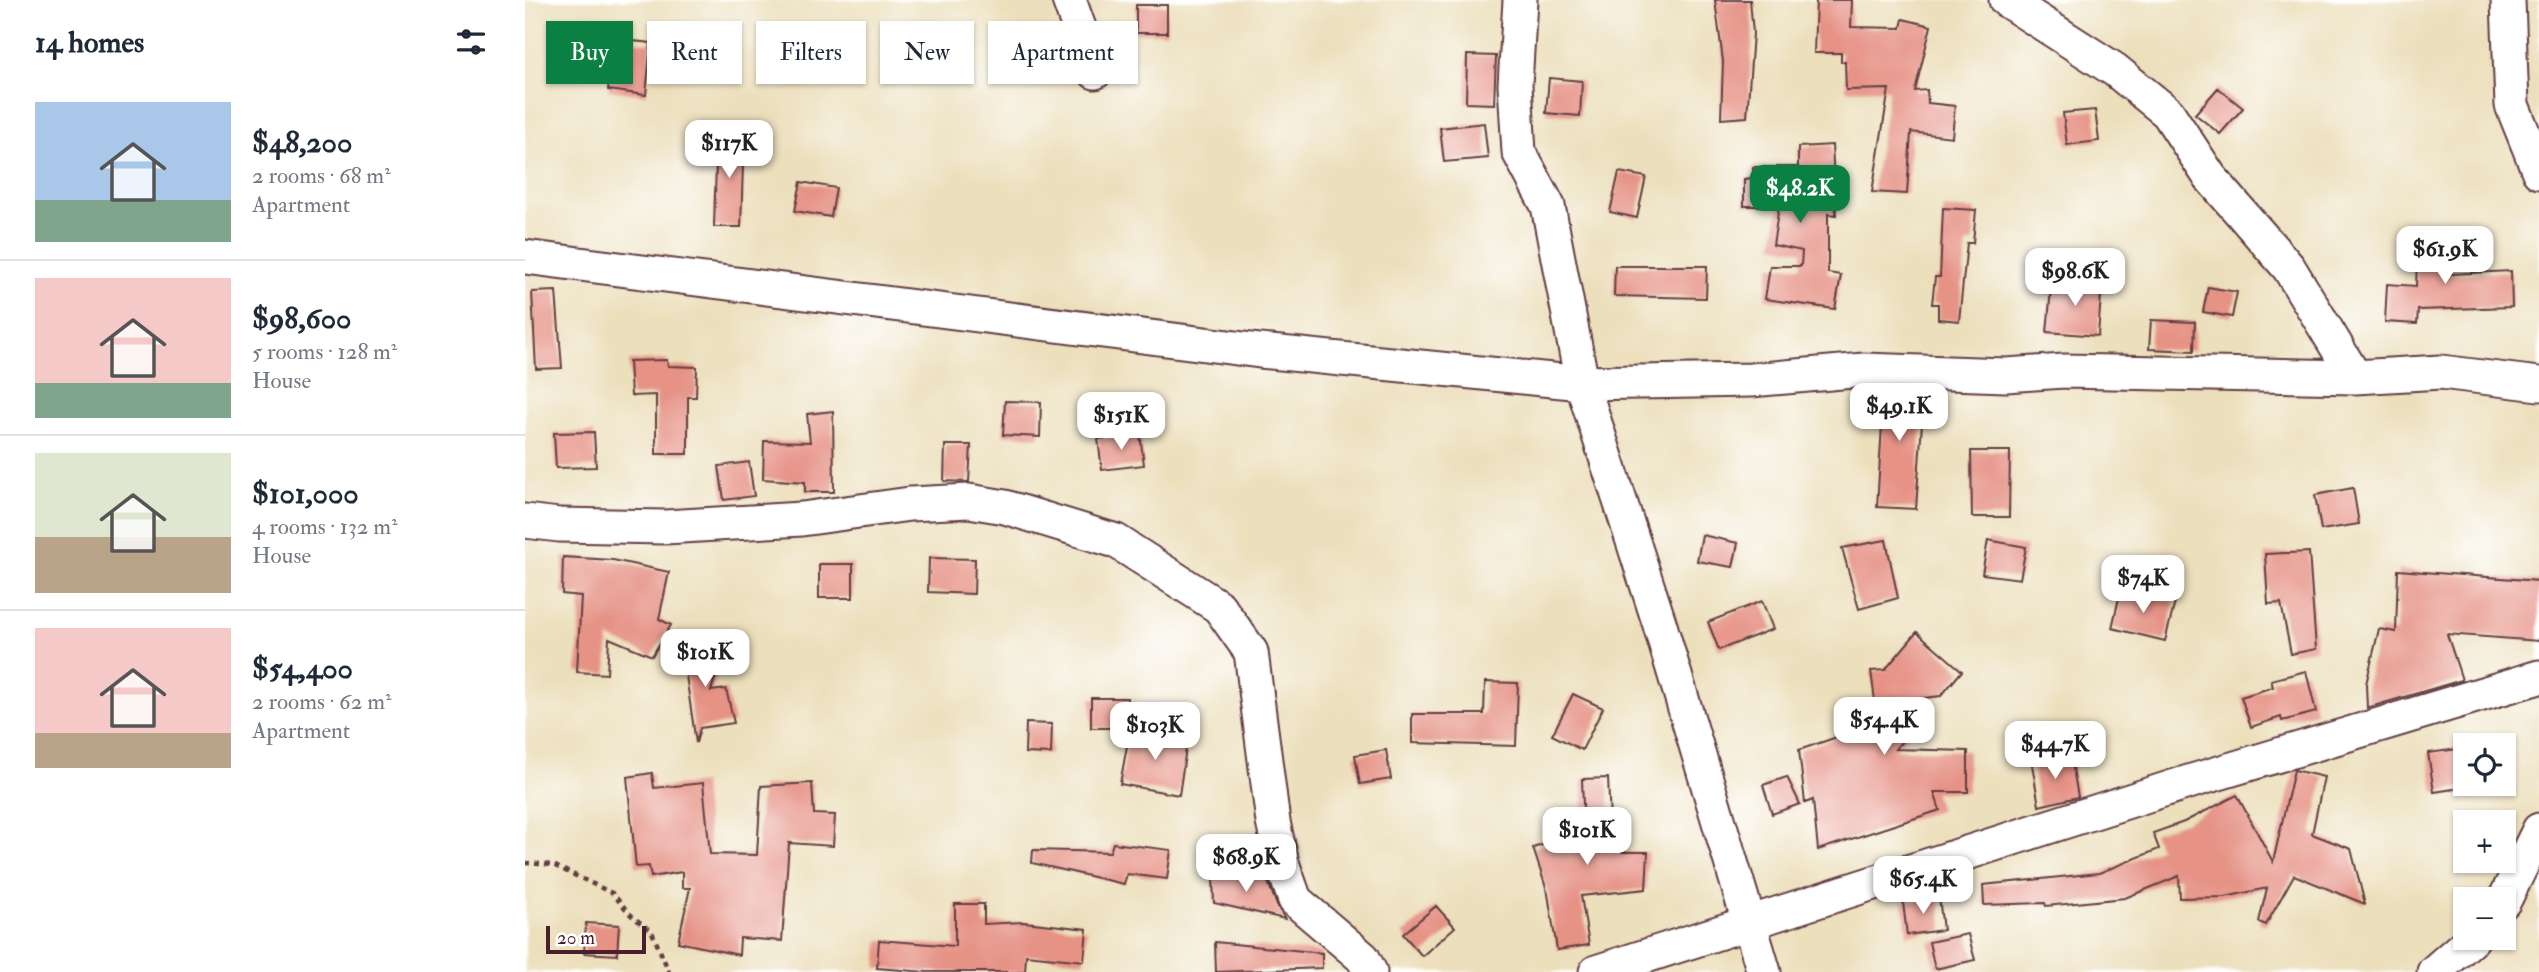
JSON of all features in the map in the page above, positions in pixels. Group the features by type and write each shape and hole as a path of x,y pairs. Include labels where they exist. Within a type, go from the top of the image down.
{"street":[{"path":"1069,0 1077,21"},
{"path":"1520,0 1515,85 1519,152 1548,206 1582,383 1651,596 1764,972"},
{"path":"2006,0 2115,70 2168,113 2210,177 2289,268 2355,377"},
{"path":"2508,0 2512,105 2539,172"},
{"path":"525,257 1260,351 1582,383 1751,380 1864,370 2005,375 2064,371 2355,377 2441,372 2539,384"},
{"path":"525,521 559,525 665,527 802,519 910,504 969,501 1005,507 1116,541 1219,607 1251,652 1273,822 1282,863 1295,900 1363,958 1370,972"},
{"path":"1596,972 2182,784 2539,677"},
{"path":"2511,887 2539,830"},
{"path":"2434,972 2459,950"}],"path":[{"path":"525,863 553,865 612,893 631,915 652,932 669,972"}],"building":[{"path":"1715,0 1750,0 1753,33 1747,117 1721,119 1723,61"},
{"path":"1816,0 1852,0 1851,27 1901,28 1903,19 1931,26 1915,91 1927,90 1928,103 1955,106 1952,137 1911,132 1907,194 1872,192 1889,89 1846,90 1845,62 1841,62 1841,53 1814,53"},
{"path":"1136,5 1167,5 1167,33 1138,33"},
{"path":"633,41 647,43 646,95 608,90 609,84 633,84"},
{"path":"1467,55 1496,56 1494,104 1466,103"},
{"path":"1549,78 1582,81 1580,116 1546,113"},
{"path":"2218,88 2243,108 2220,134 2195,114"},
{"path":"2095,110 2099,141 2067,145 2063,113"},
{"path":"1484,123 1488,158 1444,162 1440,128"},
{"path":"717,132 744,133 741,227 714,227"},
{"path":"1832,145 1836,215 1828,214 1828,273 1841,275 1835,309 1765,299 1770,266 1801,266 1802,251 1773,245 1779,206 1744,206 1744,179 1753,178 1753,167 1798,167 1798,147"},
{"path":"1619,172 1646,177 1637,218 1610,212"},
{"path":"801,182 836,188 831,217 795,211"},
{"path":"1943,208 1976,210 1973,243 1967,243 1959,321 1938,319 1938,304 1932,304 1935,277 1940,277"},
{"path":"2418,236 2452,238 2451,274 2511,271 2512,307 2418,310 2417,324 2385,322 2387,284 2416,286"},
{"path":"1615,266 1707,266 1706,298 1614,296"},
{"path":"2060,278 2102,281 2098,336 2047,332 2051,289 2059,290"},
{"path":"2208,287 2237,292 2232,317 2203,312"},
{"path":"556,291 562,368 536,369 532,292"},
{"path":"2151,320 2195,322 2194,351 2149,349"},
{"path":"667,360 668,366 697,367 696,397 688,397 688,454 656,454 656,395 631,396 629,361"},
{"path":"1865,392 1932,392 1933,423 1922,423 1916,509 1877,507 1882,425 1867,425"},
{"path":"1005,401 1041,402 1040,437 1003,435"},
{"path":"833,411 834,492 805,492 805,482 763,479 764,441 810,442 807,414"},
{"path":"594,432 596,467 556,468 554,433"},
{"path":"1140,434 1144,465 1102,470 1098,439"},
{"path":"945,445 971,445 969,482 944,481"},
{"path":"1971,451 2010,451 2009,517 1972,517"},
{"path":"749,462 754,496 724,500 719,466"},
{"path":"2353,488 2359,524 2321,530 2315,495"},
{"path":"1702,535 1738,543 1733,567 1697,561"},
{"path":"1886,540 1898,598 1859,609 1842,548"},
{"path":"1988,540 2026,547 2020,579 1982,574"},
{"path":"2309,552 2316,649 2291,654 2281,603 2268,604 2265,554"},
{"path":"563,557 613,560 669,572 659,619 671,625 652,656 609,638 607,674 577,672 581,596 562,594"},
{"path":"929,558 975,559 974,594 928,592"},
{"path":"819,564 853,564 853,598 819,598"},
{"path":"2398,570 2539,581 2539,641 2447,634 2462,680 2367,708 2366,684 2379,629 2396,632"},
{"path":"2121,589 2175,602 2165,641 2112,628"},
{"path":"1762,601 1773,629 1719,650 1708,622"},
{"path":"1917,632 1962,671 1941,696 1895,701 1907,736 1895,749 1968,751 1968,792 1934,792 1940,810 1818,850 1813,800 1805,803 1799,750 1878,723 1871,671 1885,670"},
{"path":"681,642 723,654 711,691 726,689 734,723 700,728 696,743"},
{"path":"2306,671 2316,712 2282,721 2281,717 2251,727 2241,697 2273,687 2271,680"},
{"path":"1485,682 1518,683 1516,746 1412,743 1412,714 1484,714"},
{"path":"1573,694 1603,708 1582,750 1552,735"},
{"path":"1091,698 1127,698 1128,728 1091,728"},
{"path":"1026,723 1052,724 1051,754 1025,753"},
{"path":"1129,735 1188,735 1179,795 1120,784"},
{"path":"1386,750 1391,779 1360,784 1355,755"},
{"path":"2453,750 2453,789 2434,792 2428,753"},
{"path":"2071,757 2078,797 2039,806 2032,764"},
{"path":"2294,770 2324,777 2312,834 2351,849 2365,904 2294,875 2266,925 2259,922 2267,888 2225,897 2180,898 2179,876 2125,898 2046,906 2045,903 1984,905 1983,885 2099,873 2159,849 2153,833 2184,822 2237,795 2273,862"},
{"path":"652,773 654,788 703,783 710,854 757,855 761,786 812,783 814,814 835,815 833,846 789,843 782,941 740,938 739,955 678,942 690,888 682,888 682,872 651,877 649,866 636,867 627,777"},
{"path":"1787,777 1800,804 1772,814 1763,785"},
{"path":"1608,778 1611,843 1620,842 1622,852 1648,852 1646,889 1581,896 1589,945 1557,950 1548,894 1533,848 1584,831 1582,779"},
{"path":"1113,843 1171,850 1167,879 1127,874 1124,884 1032,863 1033,850 1110,852"},
{"path":"1265,874 1285,919 1214,903 1213,876"},
{"path":"1939,897 1943,930 1907,935 1903,902"},
{"path":"955,904 984,904 984,924 1024,922 1087,929 1084,961 1026,955 1025,972 926,972 877,968 879,940 955,946"},
{"path":"1436,906 1455,927 1422,956 1403,934"},
{"path":"586,923 619,925 617,955 584,953"},
{"path":"1968,934 1975,960 1935,969 1929,942"},
{"path":"1215,942 1322,953 1322,968 1216,972"}]}
